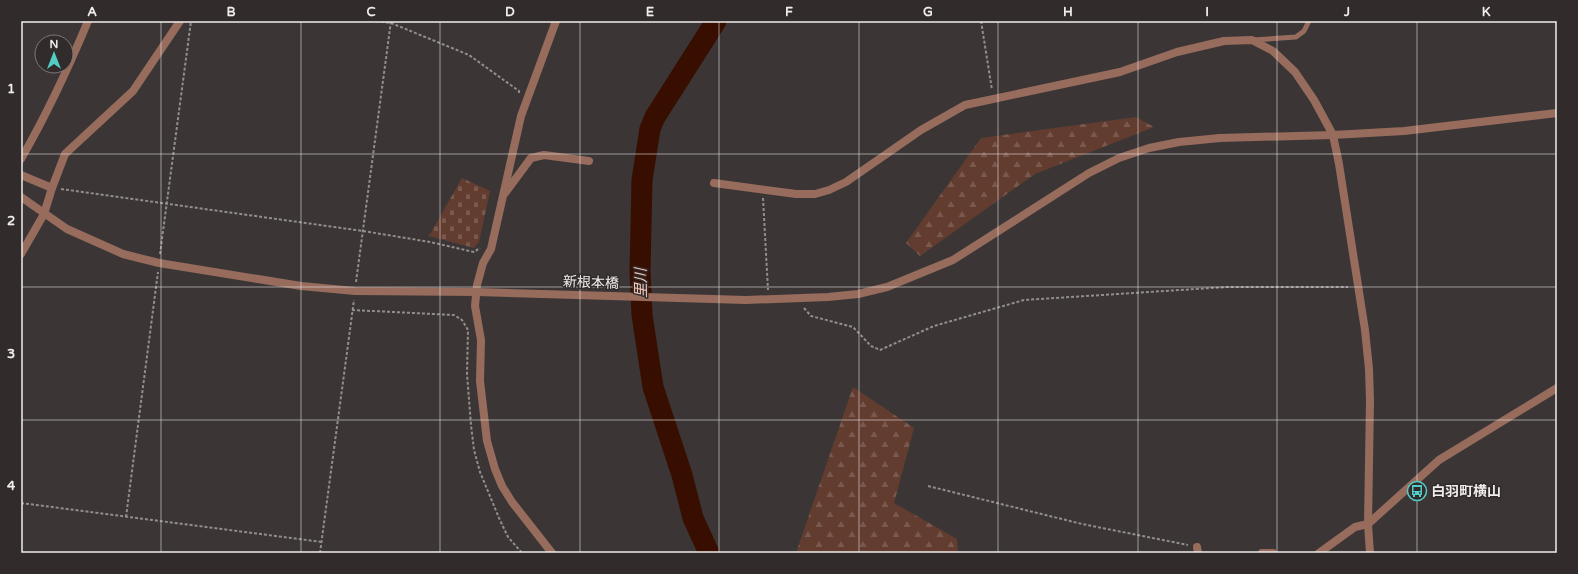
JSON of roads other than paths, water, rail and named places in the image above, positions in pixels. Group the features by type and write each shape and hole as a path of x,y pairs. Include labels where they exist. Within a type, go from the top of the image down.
{"street":[{"path":"21,159 50,109 66,76 88,21"},
{"path":"21,254 44,214 65,154 133,91 180,21"},
{"path":"552,553 512,502 502,486 493,462 484,424 480,381 481,340 475,306 480,292 483,262 491,249 521,116 556,21"},
{"path":"714,183 796,194 815,194 846,182 921,130 965,105 1120,72 1177,52 1224,41 1252,40 1273,50 1295,72 1314,100 1333,135 1365,330 1370,401 1368,524 1370,553"},
{"name":"新根本橋","path":"21,197 44,214 67,228 122,254 159,263 301,286 355,291 480,292 746,300 828,297 858,294 886,287 919,276 953,260 1089,173 1119,158 1149,148 1180,142 1220,138 1333,135 1404,131 1557,113"},
{"path":"504,195 530,158 544,155 589,161"},
{"path":"21,175 52,188"},
{"path":"1319,553 1355,527 1368,524 1439,460 1557,388"},
{"path":"1262,553 1273,553"}],"lane":[{"path":"1252,40 1296,37 1304,31 1309,21"}],"waterway":[{"name":"里川","path":"709,553 693,518 682,475 653,387 642,315 640,271 642,180 650,129 655,117 716,21"}],"place":[{"name":"白羽町横山","path":"1417,491"}]}
